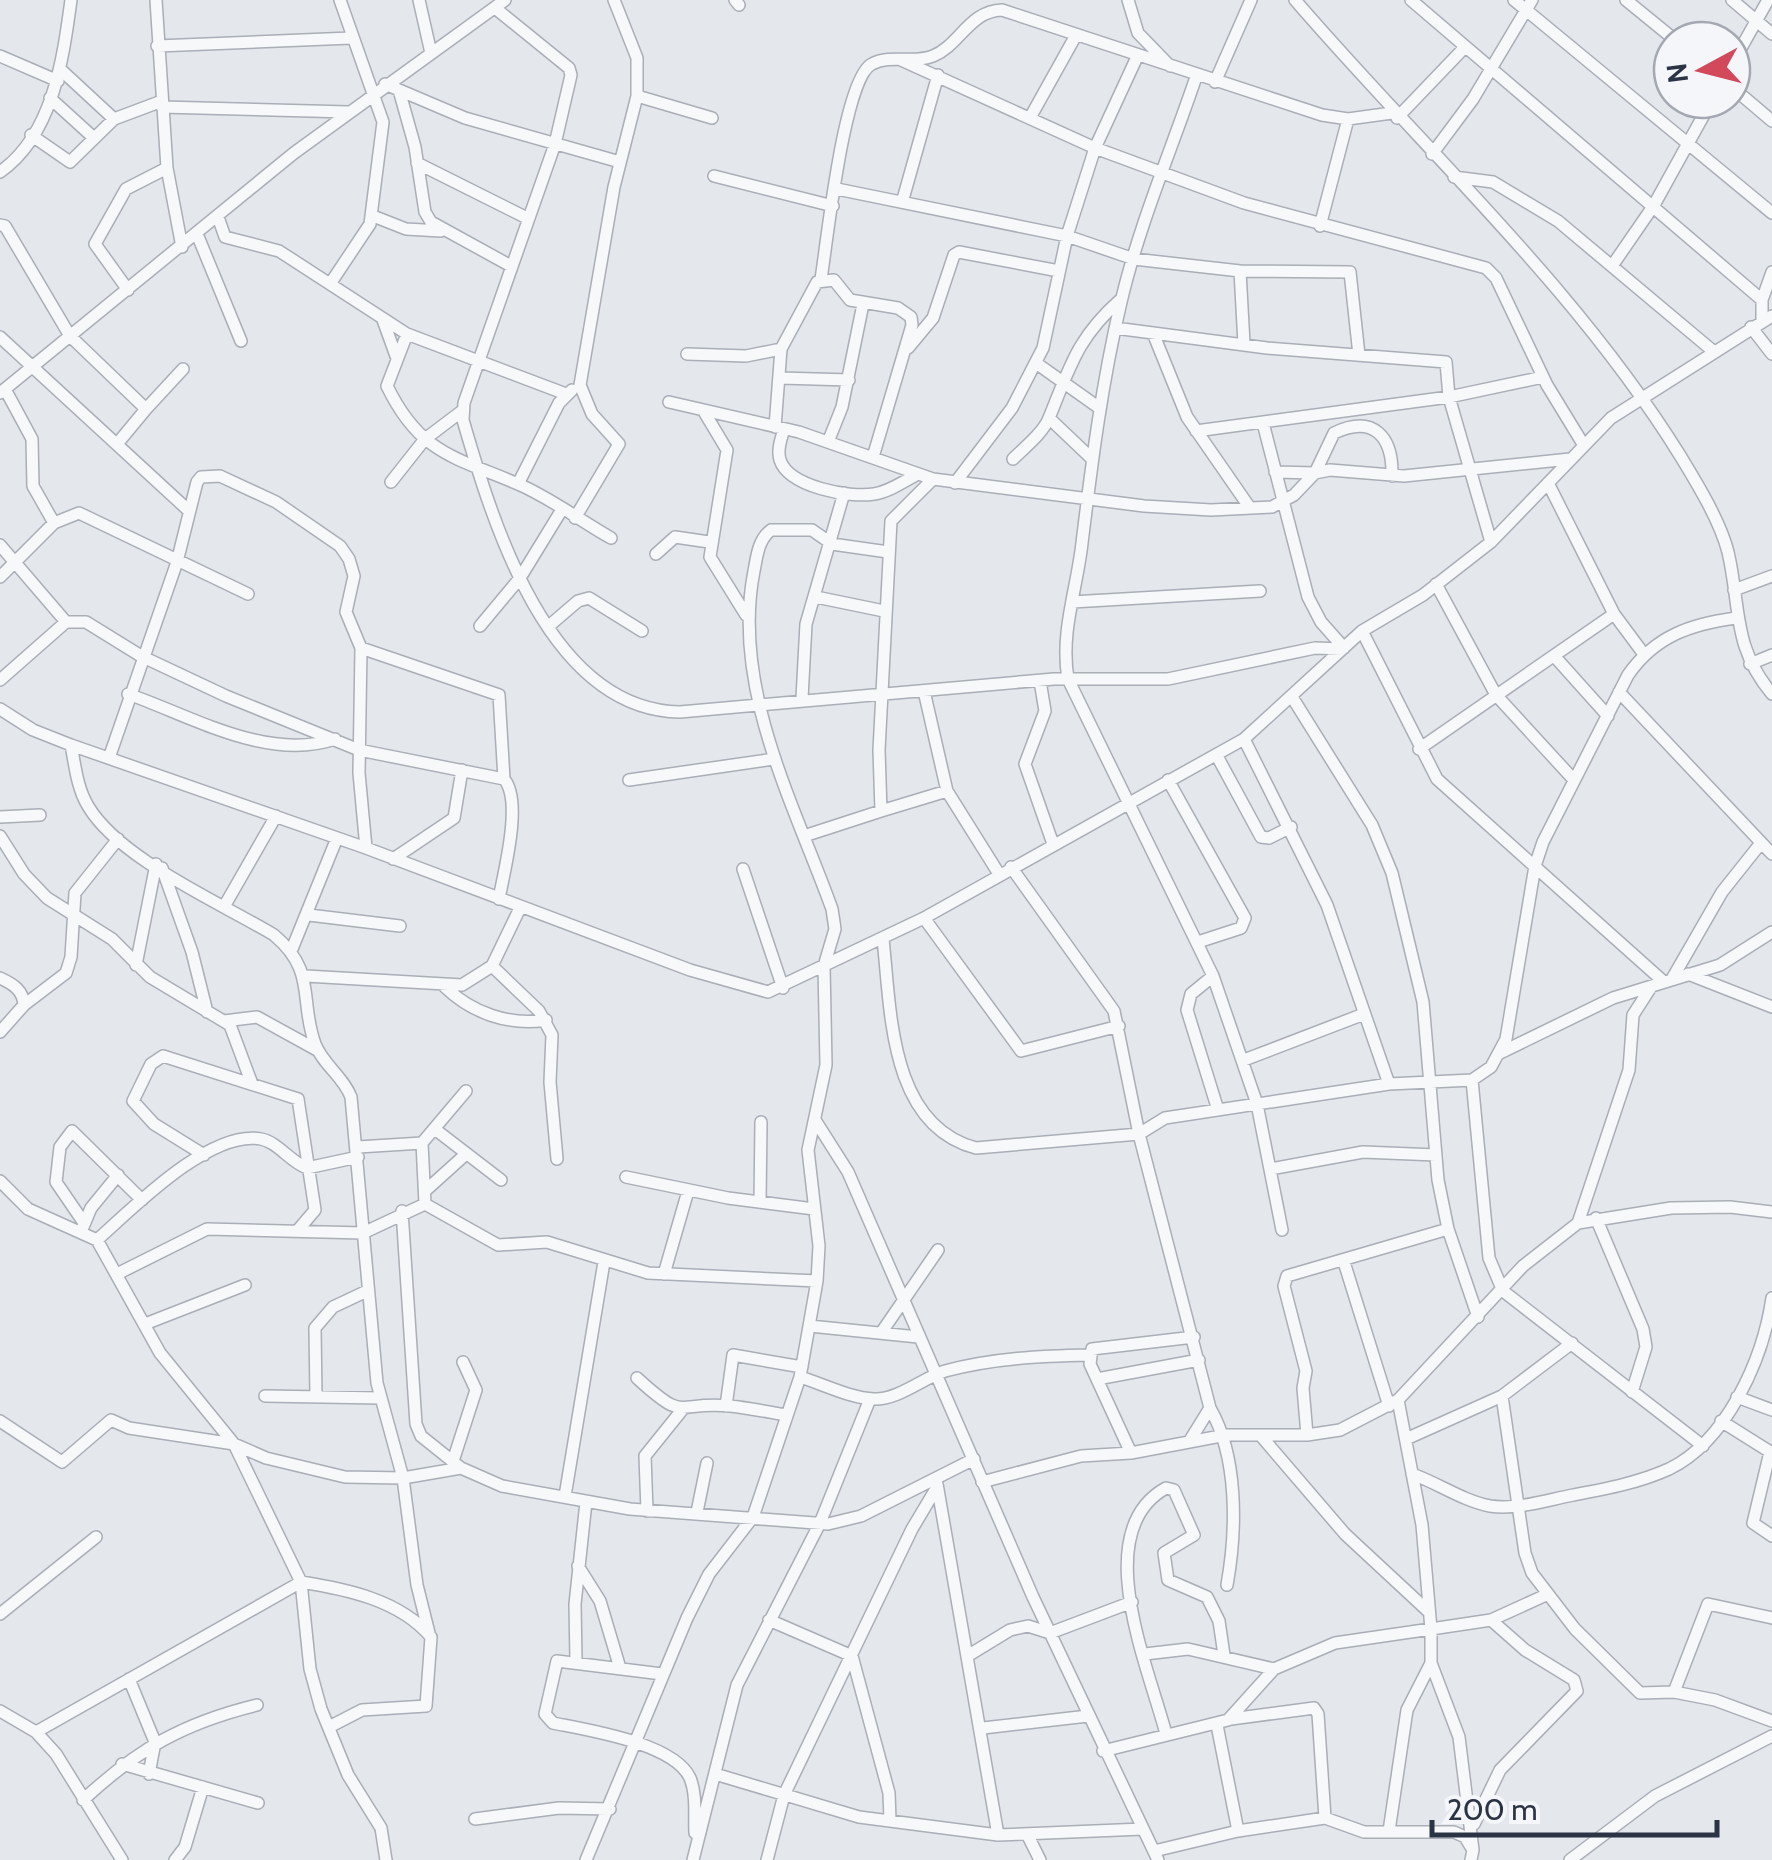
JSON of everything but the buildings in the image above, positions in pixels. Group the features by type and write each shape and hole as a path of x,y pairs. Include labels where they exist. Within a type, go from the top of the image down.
{"street":[{"path":"0,172 31,135 50,98 59,75 71,0"},
{"path":"156,0 167,168 182,247"},
{"path":"330,284 364,239 373,216 383,122 340,0"},
{"path":"419,0 431,53"},
{"path":"575,518 619,444 592,414 580,385 620,162 637,96 637,58 614,0"},
{"path":"1128,0 1138,32 1172,68"},
{"path":"1215,82 1252,0"},
{"path":"1294,0 1570,306 1640,396 1705,502 1727,550 1736,618 1750,664 1772,694"},
{"path":"1410,0 1762,300"},
{"path":"1514,0 1529,5 1686,146 1772,213"},
{"path":"1626,0 1652,21"},
{"path":"1732,0 1772,34"},
{"path":"1752,26 1768,0"},
{"path":"54,523 33,486 32,438 2,391 348,112 503,2 568,68 571,76 556,144 526,218 462,411 425,439 391,482"},
{"path":"918,474 876,494 844,493 787,472 778,451 781,350 820,279 846,122 858,77 870,64 932,57 982,15 1004,5 1075,37 1196,77 1348,119 1394,115 1464,47"},
{"path":"1432,154 1529,5"},
{"path":"1032,116 1075,37"},
{"path":"157,46 351,38"},
{"path":"0,56 59,75 114,119"},
{"path":"955,483 1012,408 1036,363 1052,321 1068,236 1094,148 1137,57"},
{"path":"900,60 1032,116 1094,148 1160,173 1320,226 1486,268 1496,278 1543,376 1583,444"},
{"path":"903,199 938,75"},
{"path":"1196,77 1160,173 1122,298 1098,407 1064,654 1068,679 1213,976 1256,1104 1282,1230"},
{"path":"386,84 465,118 620,162"},
{"path":"399,90 425,212 441,231"},
{"path":"637,96 712,118"},
{"path":"50,98 94,138"},
{"path":"31,135 67,163 114,119 162,104 348,112"},
{"path":"1752,104 1772,121"},
{"path":"1320,226 1348,119"},
{"path":"1612,266 1654,205 1701,120"},
{"path":"417,163 526,218"},
{"path":"128,290 95,244 126,190 167,168"},
{"path":"714,176 833,206"},
{"path":"1454,177 1506,188 1558,221 1713,351"},
{"path":"837,188 1068,236 1134,259 1240,271 1350,272 1359,355"},
{"path":"373,216 406,229 441,231 511,266"},
{"path":"218,217 225,237 266,244 407,334 566,394"},
{"path":"0,225 5,226 70,336 146,409"},
{"path":"197,234 240,341"},
{"path":"905,351 933,318 954,255 959,252 1060,271"},
{"path":"1240,271 1244,344"},
{"path":"1772,272 1762,300 1762,322 1772,354"},
{"path":"820,279 840,282 850,300 898,308 910,317 905,351 872,457"},
{"path":"1013,460 1049,418 1062,379 1091,326 1122,298"},
{"path":"828,442 849,380 863,304"},
{"path":"383,320 396,356"},
{"path":"2,714 71,745 366,848 498,900 754,991 782,988 924,918 1244,739 1362,631 1436,584 1491,542 1583,444 1640,396 1762,322"},
{"path":"1116,328 1244,344 1443,361 1447,365 1449,397 1467,468 1491,542"},
{"path":"1152,333 1196,431 1250,508"},
{"path":"407,334 386,386 425,439 441,453 518,484 611,538"},
{"path":"0,337 30,369 188,510"},
{"path":"686,354 746,356 781,350"},
{"path":"1036,363 1098,407"},
{"path":"117,444 183,369"},
{"path":"1196,431 1449,397 1543,376"},
{"path":"782,378 849,380"},
{"path":"518,484 566,394 580,385"},
{"path":"669,402 828,442 933,480 1144,506 1226,509 1285,501 1315,473 1334,433 1363,426 1378,431 1392,452 1392,476"},
{"path":"703,410 727,450 709,542 712,566 748,619"},
{"path":"462,411 500,543 520,578 597,685 648,711 1040,680 1168,679 1315,648 1343,648"},
{"path":"1049,418 1090,457"},
{"path":"1263,422 1308,597 1325,628 1343,648"},
{"path":"1275,472 1349,470 1392,476 1570,458"},
{"path":"108,758 177,562 188,510 201,477 220,476 276,502 340,546 354,576 346,612 361,648 359,750 366,848"},
{"path":"1225,476 1226,509"},
{"path":"881,810 884,611 891,521 933,480"},
{"path":"1548,483 1614,614 1643,654"},
{"path":"802,698 806,624 844,493"},
{"path":"480,626 520,578 561,511"},
{"path":"0,577 54,523 79,514 95,518 248,594"},
{"path":"586,1860 638,1741 662,1674 709,1574 753,1517 801,1372 817,1281 808,1150 828,1028 824,966 835,930 832,909 774,759 761,701 748,619 755,564 766,533 812,530 832,544 888,552"},
{"path":"656,554 674,536 709,542"},
{"path":"0,545 66,622"},
{"path":"1734,590 1772,576"},
{"path":"1436,584 1496,695 1574,780"},
{"path":"1072,602 1260,591"},
{"path":"816,597 884,611"},
{"path":"550,624 578,601 589,598 642,631"},
{"path":"1418,749 1556,658 1614,614"},
{"path":"884,939 896,1056 925,1116 956,1142 976,1148 1140,1134 1165,1118 1388,1084 1431,1085 1472,1080 1490,1068 1506,1040 1535,866 1619,692 1643,654 1690,627 1736,618"},
{"path":"0,680 66,622 86,622 141,656 226,696 359,750 504,778"},
{"path":"1315,648 1325,628"},
{"path":"1362,631 1383,666 1418,749 1437,779 1662,982"},
{"path":"361,648 494,690 502,704 504,778 510,787 510,846 498,900"},
{"path":"1750,664 1772,655"},
{"path":"1556,658 1608,716"},
{"path":"1040,680 1045,712 1025,764 1052,844"},
{"path":"924,691 947,791 1005,870 1102,989 1119,1026 1140,1134 1210,1408 1226,1435 1232,1522 1227,1584"},
{"path":"1619,692 1772,854"},
{"path":"128,694 238,735 282,745 316,745 334,738"},
{"path":"1292,696 1372,826 1392,873 1424,1002 1436,1155 1448,1229 1478,1317"},
{"path":"1244,739 1327,904 1388,1084"},
{"path":"71,745 86,802 118,839 292,950 306,976 317,1050"},
{"path":"1217,756 1260,837 1268,838 1291,827"},
{"path":"629,780 774,759"},
{"path":"393,859 454,818 462,770"},
{"path":"1168,780 1245,918 1242,928 1198,942"},
{"path":"804,836 947,791"},
{"path":"0,817 40,815"},
{"path":"225,905 276,816"},
{"path":"0,836 24,874 72,916 112,939 136,965 224,1021 235,1032 252,1084"},
{"path":"292,950 337,838"},
{"path":"0,1032 24,1005 66,973 71,958 75,893 118,839"},
{"path":"1578,1224 1629,1070 1632,1015 1662,982 1722,892 1761,843"},
{"path":"136,965 159,866"},
{"path":"159,866 192,952 207,1012"},
{"path":"744,869 782,988"},
{"path":"306,976 462,985 492,966 520,908"},
{"path":"309,915 400,926"},
{"path":"924,918 1024,1053 1119,1026"},
{"path":"1500,1052 1579,1012 1720,966 1772,932"},
{"path":"492,966 546,1020 552,1036 550,1082 557,1160"},
{"path":"1687,974 1772,1008"},
{"path":"1213,976 1192,994 1186,1010 1218,1110"},
{"path":"0,978 24,996 24,1005"},
{"path":"445,987 458,1000 497,1018 520,1023 546,1020"},
{"path":"1244,1060 1364,1014"},
{"path":"224,1021 257,1017 317,1050 344,1080 358,1152 367,1291 380,1398 403,1478 416,1585 432,1643 426,1706 362,1710 329,1727"},
{"path":"204,1155 154,1124 132,1097 151,1064 163,1056 298,1099 315,1210 298,1230"},
{"path":"1472,1080 1490,1258 1503,1291 1703,1446"},
{"path":"307,1168 358,1152 422,1144 466,1092"},
{"path":"815,1120 848,1172 982,1482 1156,1856 1238,1831 1325,1818 1349,1830 1454,1832 1465,1837 1472,1855"},
{"path":"760,1202 762,1122"},
{"path":"436,1130 501,1180"},
{"path":"142,1200 78,1132 67,1134 55,1168 56,1182 117,1274 160,1354 234,1444 301,1582 310,1669 348,1775 381,1828 386,1860"},
{"path":"96,1240 204,1155 238,1140 264,1139 307,1168"},
{"path":"422,1144 425,1197"},
{"path":"1270,1169 1363,1152 1436,1155"},
{"path":"117,1274 207,1230 363,1233 425,1197 466,1154"},
{"path":"83,1227 118,1175"},
{"path":"626,1177 688,1191 814,1208"},
{"path":"0,1181 28,1209 83,1227"},
{"path":"664,1274 688,1191"},
{"path":"425,1197 498,1245 516,1247 546,1242 604,1262 664,1274 817,1281"},
{"path":"982,1482 1081,1456 1130,1453 1226,1435 1307,1435 1340,1430 1394,1403 1542,1248 1578,1224 1671,1208 1730,1207 1772,1212"},
{"path":"402,1211 416,1424 421,1436 457,1464 502,1486 647,1510 820,1523 861,1516 936,1482 974,1459"},
{"path":"1596,1218 1643,1329 1646,1347 1632,1392"},
{"path":"1307,1435 1303,1388 1306,1371 1285,1279 1291,1274 1344,1262 1448,1229"},
{"path":"881,1333 938,1250"},
{"path":"565,1496 604,1262"},
{"path":"1344,1262 1406,1439 1422,1526 1431,1663 1459,1737 1472,1855"},
{"path":"145,1324 245,1285"},
{"path":"316,1397 312,1340 316,1328 333,1307 367,1291"},
{"path":"1412,1474 1491,1506 1520,1505 1630,1484 1671,1468 1703,1446 1737,1397 1766,1346 1772,1298"},
{"path":"810,1326 918,1337"},
{"path":"1090,1355 1097,1345 1194,1337"},
{"path":"1406,1439 1502,1396 1572,1344"},
{"path":"726,1406 733,1355 801,1372 870,1398 884,1398 935,1374 1012,1358 1090,1355"},
{"path":"1090,1355 1130,1453"},
{"path":"1097,1379 1199,1360"},
{"path":"457,1464 476,1390 463,1362"},
{"path":"637,1378 666,1404 682,1410 726,1406 786,1415"},
{"path":"266,1396 380,1398"},
{"path":"1502,1396 1525,1552 1546,1594 1635,1689 1648,1695 1674,1692 1715,1700 1772,1721"},
{"path":"1737,1397 1772,1410"},
{"path":"694,1856 737,1686 820,1523 870,1398"},
{"path":"1190,1442 1210,1408"},
{"path":"647,1510 645,1456 682,1410"},
{"path":"0,1421 62,1462 111,1420 129,1428 234,1444 266,1458 326,1474 403,1478 457,1464"},
{"path":"1721,1420 1771,1452 1753,1523 1772,1536"},
{"path":"1261,1436 1345,1534 1429,1612"},
{"path":"697,1512 707,1463"},
{"path":"936,1482 983,1728 998,1835"},
{"path":"768,1860 784,1796 936,1482"},
{"path":"1166,1734 1132,1602 1125,1550 1133,1519 1142,1504 1169,1488 1194,1536 1164,1553 1168,1580 1199,1590 1206,1597 1219,1622 1224,1655"},
{"path":"576,1661 578,1566 586,1502"},
{"path":"0,1614 96,1537"},
{"path":"578,1566 600,1601 620,1668"},
{"path":"36,1732 301,1582 344,1588 381,1602 429,1633"},
{"path":"1222,1722 1274,1669 1336,1643 1491,1620 1546,1594"},
{"path":"969,1655 1010,1630 1028,1626 1050,1632 1132,1602"},
{"path":"1674,1692 1708,1604 1772,1618"},
{"path":"770,1620 852,1656"},
{"path":"1472,1832 1486,1790 1500,1770 1577,1691 1574,1680 1525,1650 1491,1620"},
{"path":"1145,1654 1175,1648 1224,1655 1274,1669"},
{"path":"852,1656 882,1763 890,1820"},
{"path":"662,1674 562,1660 553,1666 548,1720 638,1741 690,1779 694,1856"},
{"path":"1389,1831 1406,1710 1431,1663"},
{"path":"129,1679 155,1742 148,1774"},
{"path":"83,1800 122,1764 155,1742 192,1725 257,1706"},
{"path":"1104,1751 1222,1722 1314,1708 1318,1714 1325,1818"},
{"path":"0,1711 36,1732 56,1754 122,1860"},
{"path":"983,1728 1088,1716"},
{"path":"1222,1722 1238,1831"},
{"path":"1570,1860 1655,1796 1772,1736"},
{"path":"122,1764 258,1803"},
{"path":"715,1774 860,1817 998,1835 1142,1830"},
{"path":"175,1860 185,1847 202,1787"},
{"path":"474,1819 559,1808 610,1809"},
{"path":"1027,1834 1040,1860"}]}
